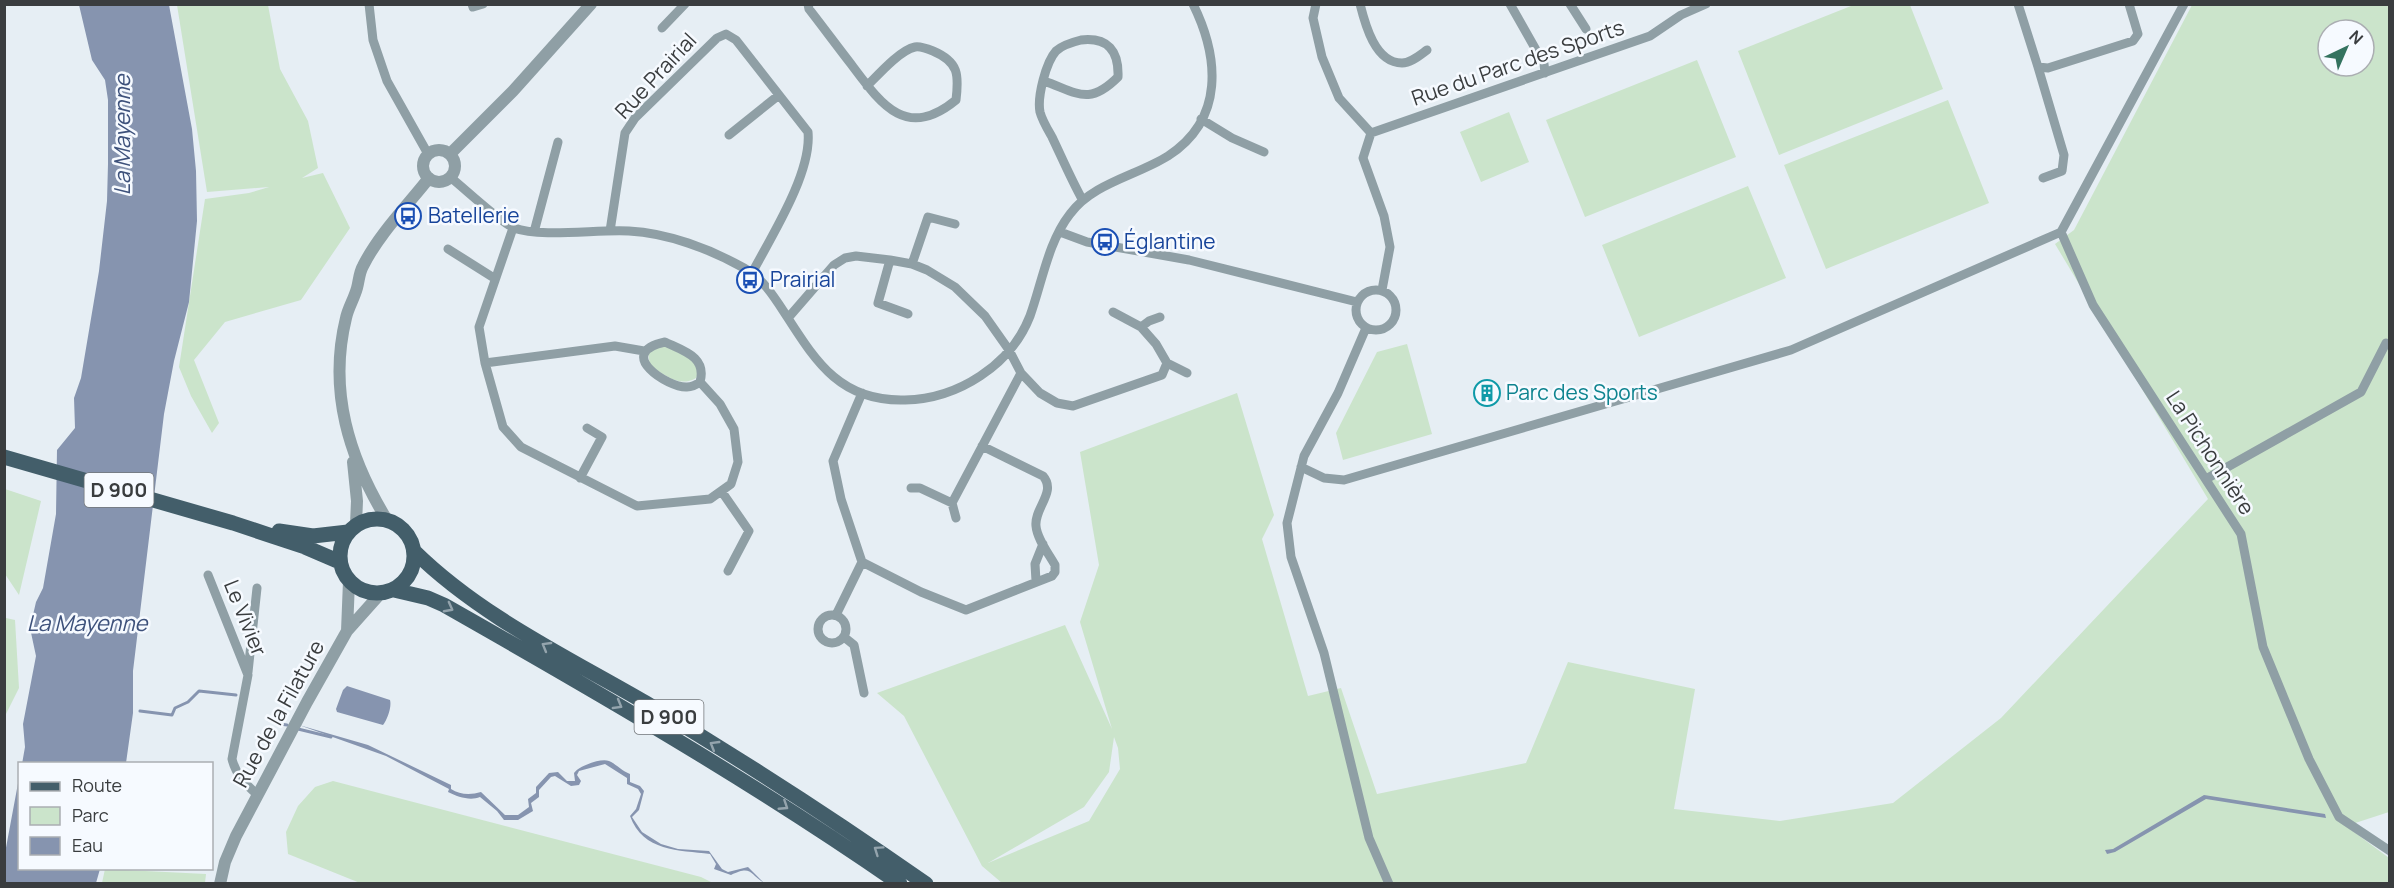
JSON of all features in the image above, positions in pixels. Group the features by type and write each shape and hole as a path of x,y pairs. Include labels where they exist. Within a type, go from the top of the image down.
{"main road":[{"name":"D 900","path":"4,457 233,523 305,547 340,562"},
{"path":"366,520 387,520 405,531 414,551 414,563 403,583 387,592 368,593 349,581 340,562 339,551 352,528 366,520"},
{"name":"D 900","path":"233,523 313,536 352,528"},
{"name":"D 900","path":"414,551 465,596 744,762 926,884"},
{"name":"D 900","path":"387,592 428,598 444,605 735,774 900,884"}],"street":[{"path":"369,4 373,40 387,81 428,154"},
{"path":"472,4 473,7 483,4"},
{"path":"450,154 513,91 591,4"},
{"path":"662,28 685,4"},
{"path":"808,4 809,9 867,86 883,105 904,117 926,118 942,112 956,100 958,82 954,64 944,55 926,48 915,47 903,53 867,86"},
{"path":"450,177 513,228 534,232 631,231 676,239 717,255 752,273 770,290 806,348 831,377 862,393 904,400 938,394 980,376 995,365 1017,340 1029,318 1060,232 1067,217 1082,199 1167,156 1180,146 1201,119 1211,93 1213,64 1202,23 1193,4"},
{"path":"1316,4 1313,18 1322,57 1339,98 1371,133 1363,158 1384,216 1390,246 1382,290"},
{"path":"1360,4 1368,32 1378,50 1389,58 1402,63 1414,59 1427,50"},
{"path":"1510,4 1544,64 1545,73"},
{"path":"1570,4 1586,29"},
{"name":"Rue du Parc des Sports","path":"1371,133 1650,36 1681,15 1706,4"},
{"path":"2018,4 2064,155 2062,171 2043,178"},
{"path":"2038,68 2048,68 2133,41 2138,34 2129,4"},
{"path":"1301,467 1324,478 1344,480 1791,350 2061,232 2184,4"},
{"name":"Rue Prairial","path":"610,231 625,133 635,118 717,38 726,34 736,40 808,132 809,145 792,196 752,273"},
{"path":"1044,81 1082,95 1096,95 1118,77 1119,60 1109,46 1096,38 1074,41 1057,51 1048,65 1044,81 1040,112 1082,199"},
{"path":"729,135 779,95"},
{"path":"1201,119 1264,152"},
{"path":"534,232 558,142"},
{"path":"437,150 450,154 455,163 450,177 442,181 429,178 423,169 428,154 437,150"},
{"path":"352,528 357,501 351,449 340,405 338,370 346,318 363,265 389,227 429,178"},
{"path":"912,264 928,217 956,224"},
{"path":"513,228 478,327 484,363 503,427 521,447 637,506 710,499 731,484 738,462 734,429 720,404 700,382 701,364 694,357 665,342 650,345 644,351 647,368 676,385 686,388 700,382"},
{"path":"1060,232 1087,242 1189,260 1357,302"},
{"name":"La Pichonnière","path":"2061,232 2093,305 2241,534 2263,647 2309,759 2338,817 2390,851"},
{"path":"448,249 494,278"},
{"path":"788,318 834,265 845,258 856,256 890,260 912,264 956,287 985,316 1009,350 1021,373 1040,393 1057,402 1073,405 1162,375 1167,363"},
{"path":"890,260 878,303 908,314"},
{"path":"1382,290 1388,293 1395,303 1397,309 1394,321 1378,331 1366,328 1358,320 1357,302 1365,293 1382,290"},
{"path":"1113,312 1141,327 1156,344 1167,363 1187,373"},
{"path":"1141,327 1160,316"},
{"path":"1366,328 1338,393 1304,456 1287,523 1291,557 1324,653 1369,838 1389,884"},
{"path":"2206,479 2361,392 2386,343"},
{"path":"484,363 615,346 644,351"},
{"path":"956,518 952,503 1021,373"},
{"path":"836,615 862,562 841,499 833,461 862,393"},
{"path":"580,478 602,436 587,428"},
{"path":"862,562 921,592 966,610 1052,576 1055,572 1055,565 1043,544 1036,525 1037,515 1048,489 1048,481 1043,476 982,446"},
{"path":"351,449 371,494 387,520"},
{"path":"911,488 920,488 952,503"},
{"path":"722,492 749,531 728,571"},
{"path":"1036,581 1035,564 1043,544"},
{"name":"Le Vivier","path":"208,575 248,675"},
{"name":"Rue de la Filature","path":"347,631 349,581"},
{"name":"Le Vivier","path":"257,588 248,675 232,759 234,768 243,783 258,795"},
{"name":"Rue de la Filature","path":"219,884 236,836 347,631 387,592"},
{"path":"836,615 845,624 844,637"},
{"path":"836,615 827,616 820,622 820,636 832,643 844,637"},
{"path":"844,637 854,645 864,693"}],"green space":[{"path":"1856,4 1910,5 1943,89 1779,155 1738,51"},
{"path":"177,5 268,5 280,69 308,121 318,168 302,178 323,173 350,228 301,300 225,322 194,360 219,423 212,433 191,396 179,367 205,199 249,193 269,187 207,192"},
{"path":"2192,5 2389,5 2389,812 2346,826 2389,858 2389,883 1002,883 982,866 904,716 877,693 1065,625 1112,729 1080,622 1099,565 1080,452 1237,393 1274,515 1262,539 1308,696 1341,688 1377,794 1526,763 1568,662 1695,689 1674,809 1780,821 1893,803 2001,718 2208,499 2055,244 2074,230","holes":["1114,737 1118,748 1120,769 1089,821 988,863 1084,807 1109,772"]},
{"path":"1697,60 1736,157 1585,217 1546,120"},
{"path":"1948,100 1989,203 1826,269 1784,165"},
{"path":"1509,112 1529,162 1481,182 1460,132"},
{"path":"1748,186 1786,278 1639,337 1602,245"},
{"path":"664,344 694,361 699,370 696,378 684,382 678,381 650,366 648,352"},
{"path":"1407,344 1432,434 1343,460 1336,433 1377,352"},
{"path":"5,489 41,501 19,595 5,574"},
{"path":"6,618 15,620 19,688 5,716 5,799 4,620"},
{"path":"333,781 701,877 713,883 360,883 288,854 286,832 298,806 315,787"},
{"path":"105,870 206,874 205,883 102,883"}],"water":[{"name":"La Mayenne","path":"79,5 169,5 192,129 196,171 197,221 189,302 164,414 133,671 133,713 126,762 22,762 25,747 23,724 36,656 30,628 36,602 43,588 56,514 57,450 75,428 74,398 81,378 99,271 107,201 108,100 105,80 92,60"},
{"path":"347,686 390,700 389,713 383,725 337,712 343,690"},
{"path":"299,725 368,745 451,785 451,789 458,792 469,794 481,792 505,815 518,815 529,807 528,799 536,793 536,787 549,773 558,772 567,781 575,781 574,773 580,768 590,763 609,761 630,774 630,782 640,786 644,791 639,810 632,817 642,832 661,844 678,849 709,851 722,869 728,872 748,867 764,883 747,871 731,875 714,869 716,864 710,854 674,850 653,843 644,837 630,816 636,809 641,794 638,789 627,784 627,778 605,764 579,771 577,775 581,781 579,785 571,786 555,776 551,777 539,790 539,797 531,803 533,811 518,820 504,820 480,797 468,798 448,792 449,789 386,756"},
{"path":"18,783 18,870 100,870 96,883 5,883 5,853"},
{"path":"2204,795 2325,814 2326,818 2206,799 2115,852 2107,854 2105,850 2113,849"}],"waterway":[{"path":"140,711 172,715 175,708 188,702 199,691 236,695"},
{"path":"280,724 287,725"},
{"path":"298,729 331,737"}],"place":[{"name":"Batellerie","path":"408,216"},
{"name":"Églantine","path":"1105,242"},
{"name":"Prairial","path":"750,280"},
{"name":"Parc des Sports","path":"1487,393"}]}
